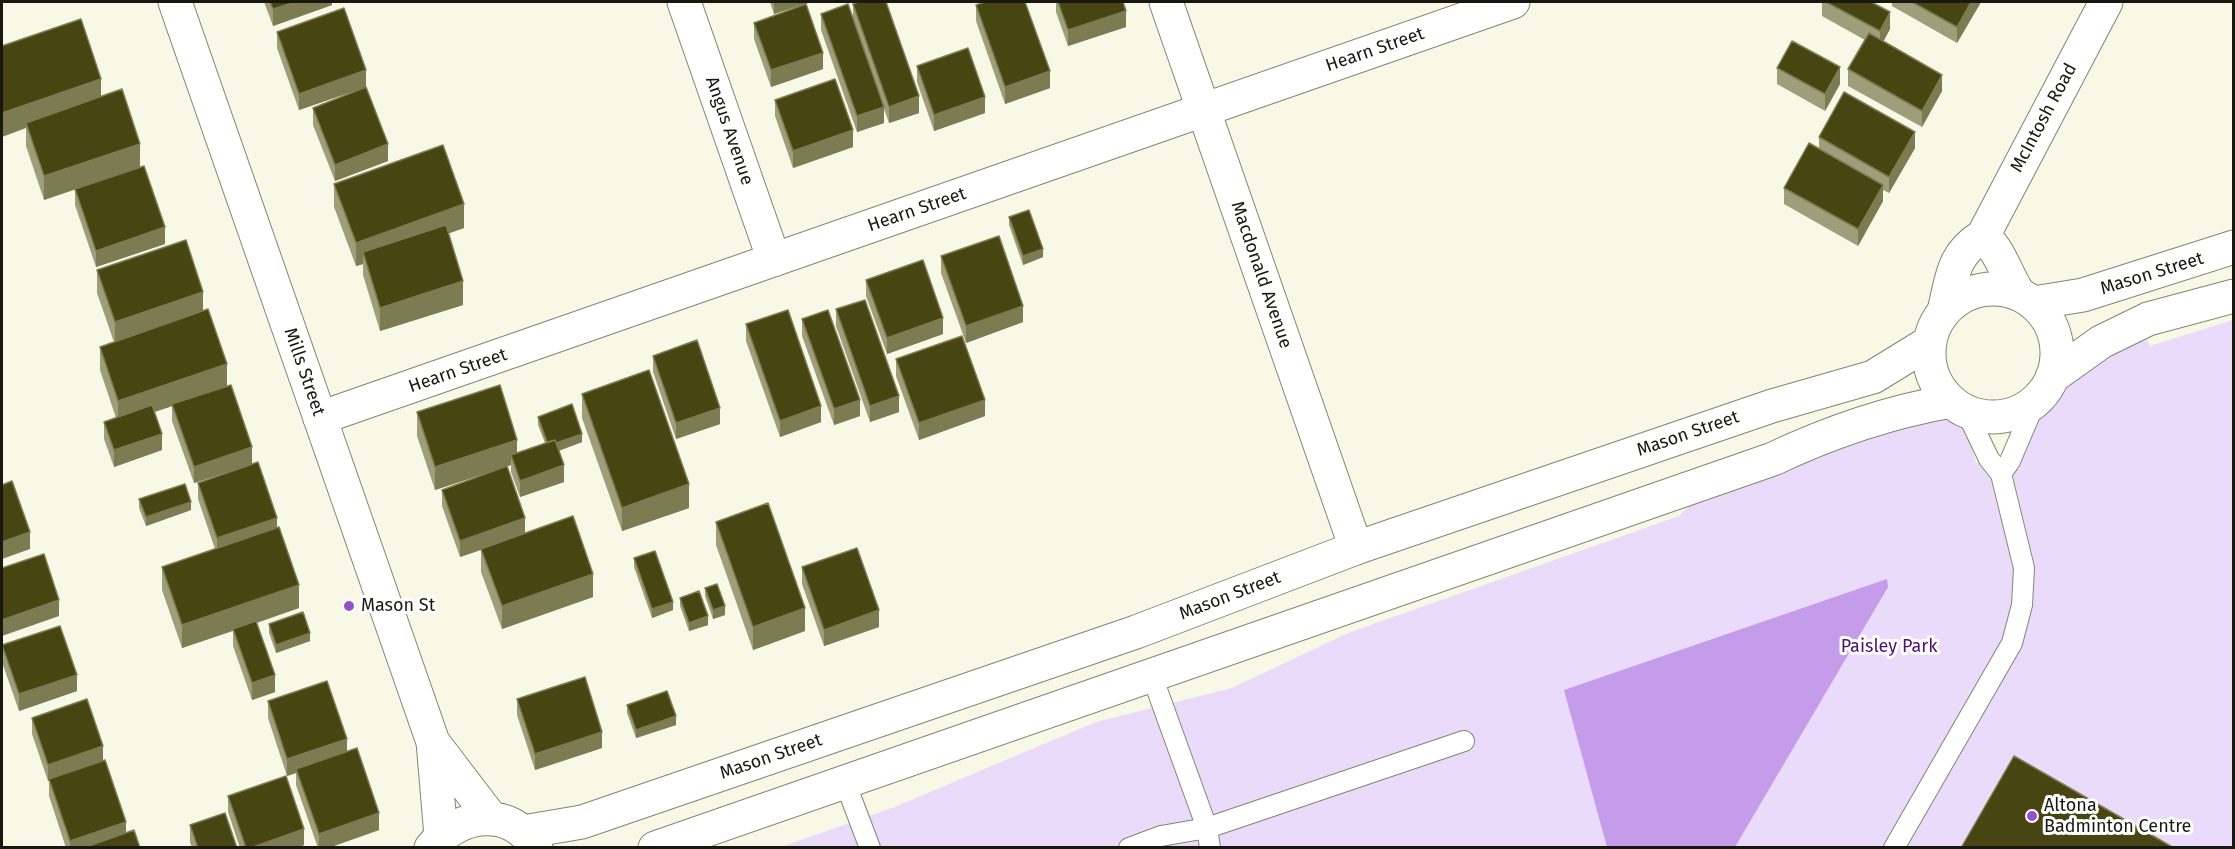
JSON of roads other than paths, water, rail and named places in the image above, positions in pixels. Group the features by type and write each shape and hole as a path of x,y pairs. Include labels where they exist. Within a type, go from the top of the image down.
{"street":[{"name":"Mills Street","path":"175,2 433,742 436,842"},
{"name":"Angus Avenue","path":"684,2 774,260"},
{"name":"Macdonald Avenue","path":"1166,2 1356,548"},
{"name":"Hearn Street","path":"320,418 1513,2"},
{"name":"McIntosh Road","path":"1944,311 1954,272 1963,249 1983,236 2106,2"},
{"path":"1983,236 1992,243 2006,277 2049,323 2057,346 2044,389"},
{"name":"Mason Street","path":"2026,299 2083,295 2234,248"},
{"path":"2026,299 2003,289 1987,289 1956,300 1944,311 1935,326 1930,342 1929,358 1932,374 1940,389 1958,406 1980,416 2010,415 2101,342 2148,319 2234,296"},
{"name":"Mason Street","path":"529,840 1136,632 1356,548 1772,406 1873,377 1930,342"},
{"path":"655,848 1773,459 1818,438 1888,415 1958,406"},
{"path":"1136,632 1152,676"},
{"name":"Mills Street","path":"433,742 491,818"},
{"path":"436,842 455,825 473,819 491,818 508,823 529,840"}],"lane":[{"path":"2001,474 2010,461 2044,389"},
{"path":"1894,848 2013,643 2022,605 2024,568 2001,474 1989,459 1958,406"},
{"path":"1152,676 1209,838"},
{"path":"1129,848 1161,836 1209,838 1464,741"},
{"path":"845,782 870,848"}],"place":[{"name":"Mason St","path":"349,606"},
{"name":"Altona Badminton Centre","path":"2032,816"}],"park label":[{"name":"Paisley Park","path":"1889,647"}]}
